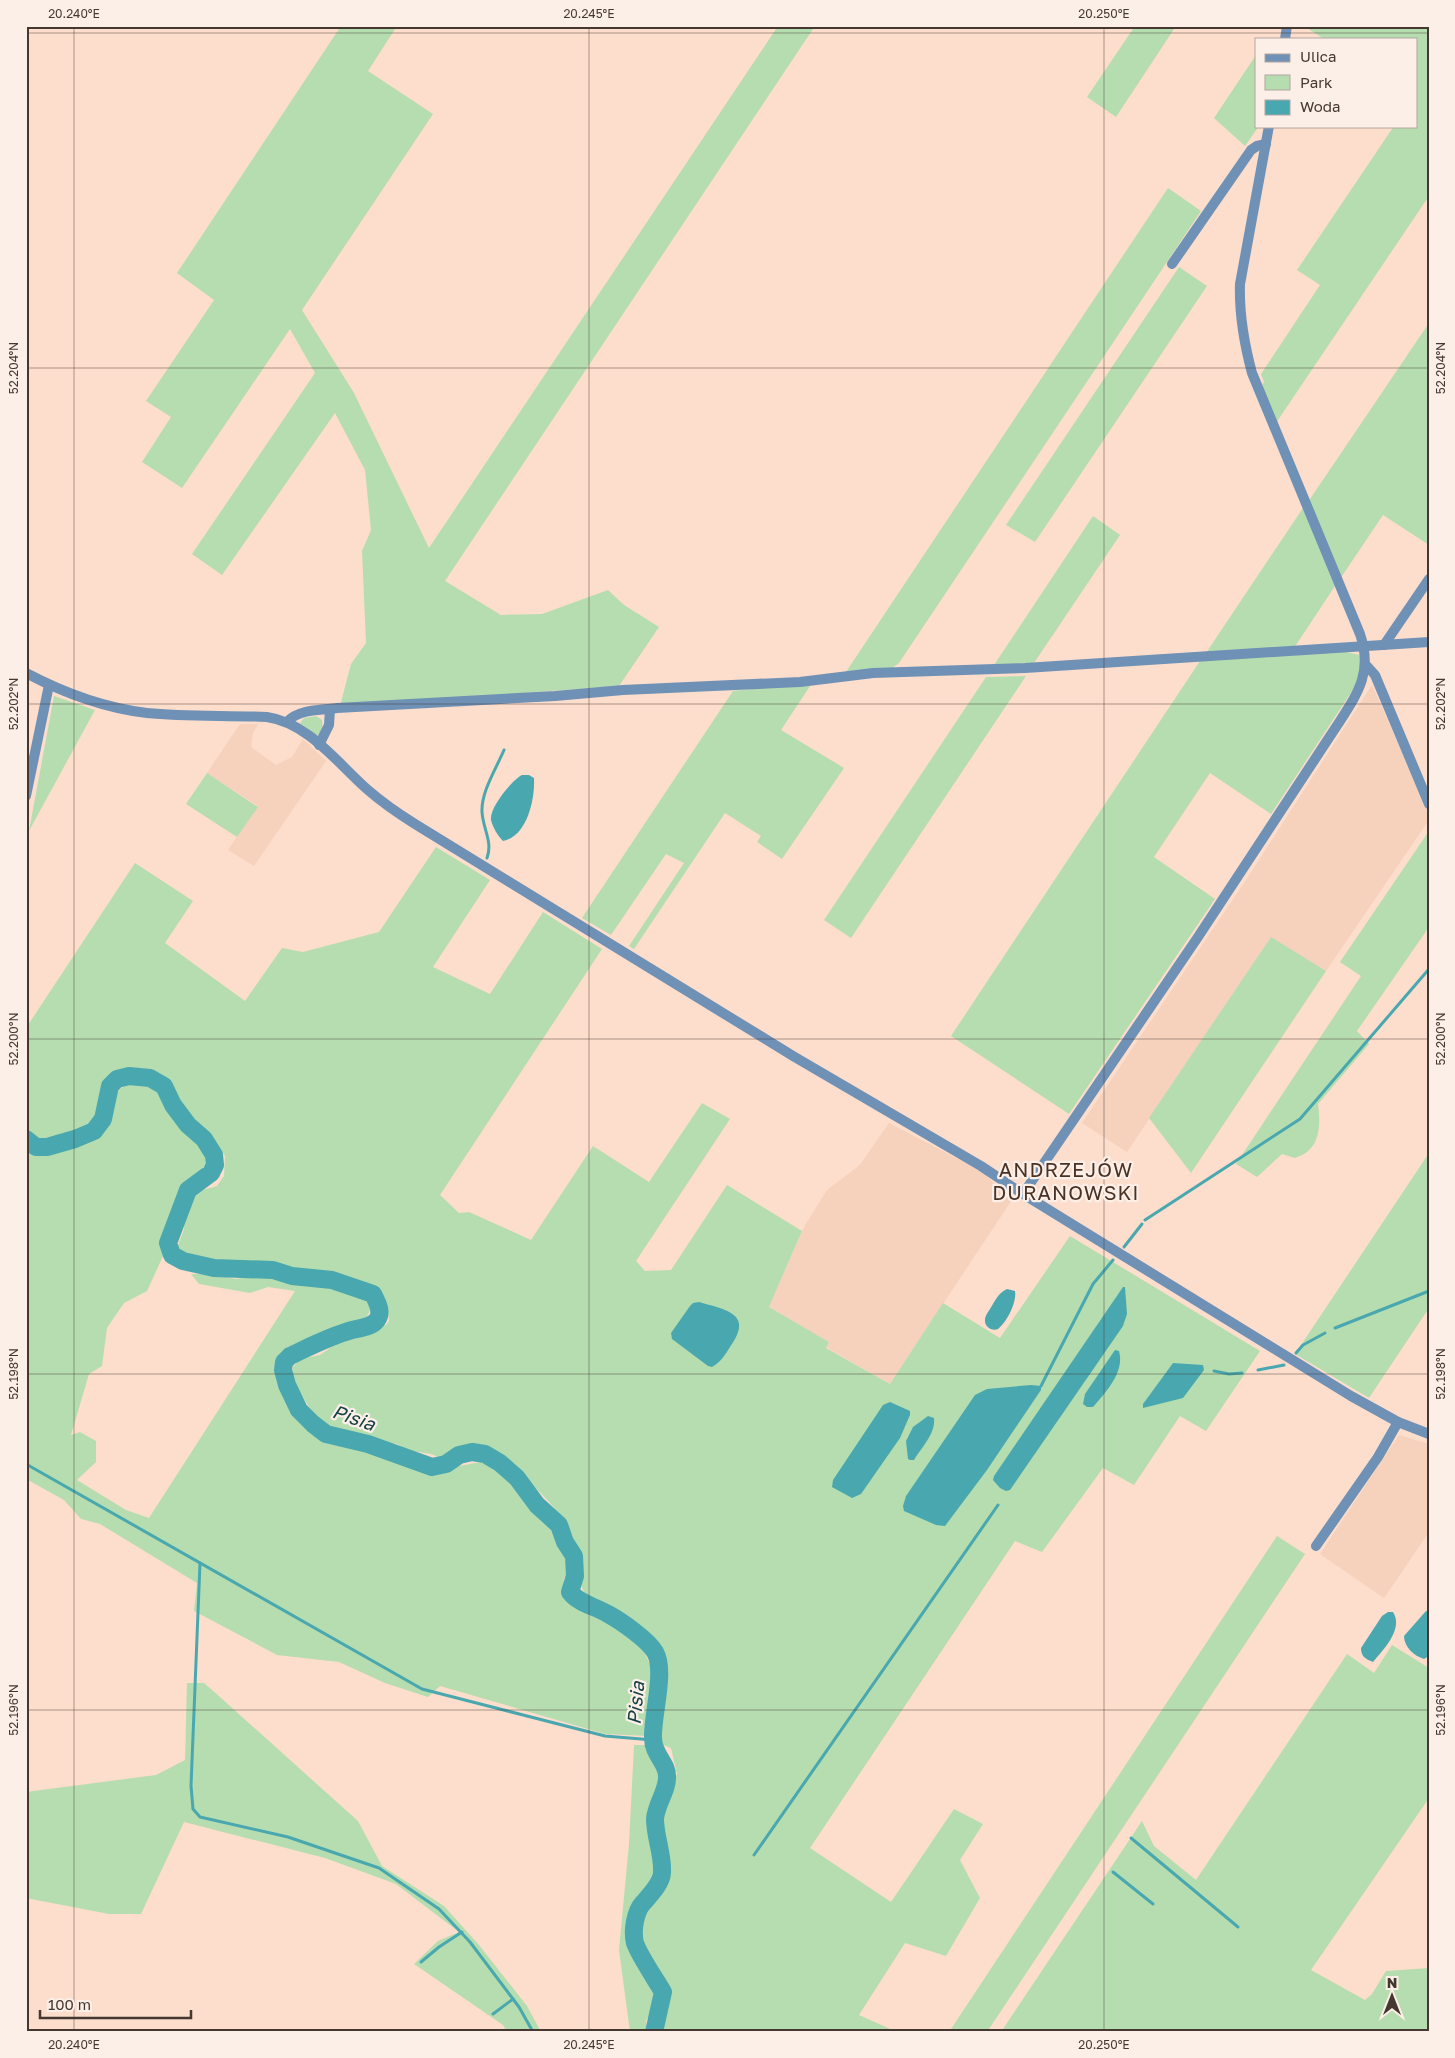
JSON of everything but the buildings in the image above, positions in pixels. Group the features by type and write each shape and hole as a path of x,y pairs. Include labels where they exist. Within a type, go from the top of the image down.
{"street":[{"path":"1023,1194 1198,936 1354,700 1366,665 1364,646 1252,373 1244,343 1239,306 1240,284 1269,128"},
{"path":"1172,264 1251,150 1266,144"},
{"path":"1384,645 1429,579"},
{"path":"287,722 291,717 303,713 330,709 536,698 623,690 800,682 873,673 1025,668 1429,642"},
{"path":"1366,665 1375,675 1429,804"},
{"path":"26,673 49,685 95,702 146,713 267,717 287,722 320,745 369,791 415,824 793,1056 981,1166 1277,1352 1398,1422 1429,1434"},
{"path":"26,796 49,685"},
{"path":"320,745 329,725 330,709"},
{"path":"1316,1546 1378,1457 1398,1422"}],"shaded area":[{"path":"1372,685 1429,813 1429,820 1326,971 1271,938 1127,1152 1082,1123 1244,883"},
{"path":"240,724 258,724 253,733 251,747 276,765 292,757 303,739 326,761 254,866 228,850 258,806 207,773"},
{"path":"889,1123 983,1172 996,1186 1013,1198 890,1384 826,1347 829,1342 769,1307 804,1227 827,1190 860,1165"},
{"path":"1399,1435 1429,1444 1429,1532 1384,1598 1320,1554"}],"green space":[{"path":"341,26 397,26 368,71 433,114 302,310 354,393 429,548 778,26 815,26 445,581 501,615 542,614 608,590 624,605 659,627 619,686 340,706 351,664 366,643 362,551 371,530 365,470 335,413 222,575 192,554 315,373 290,329 182,488 142,462 171,417 146,401 214,300 177,273"},
{"path":"1135,26 1176,26 1116,117 1087,97"},
{"path":"1304,26 1429,26 1429,196 1276,423 1262,385 1264,382 1261,374 1320,285 1297,270 1393,128 1418,128 1418,38 1322,38"},
{"path":"1255,56 1255,128 1258,128 1245,146 1214,118"},
{"path":"1168,188 1201,211 899,663 888,671 846,672"},
{"path":"1179,267 1207,286 1035,542 1006,525"},
{"path":"1429,323 1429,545 1383,515 1340,579 1308,502"},
{"path":"1303,508 1335,586 1296,645 1206,653"},
{"path":"1093,516 1120,535 1034,663 994,665"},
{"path":"1341,651 1360,655 1362,669 1356,685 1271,814 1210,773 1154,857 1215,899 1069,1114 951,1036 1200,661"},
{"path":"1026,676 851,938 824,920 986,677"},
{"path":"812,683 781,730 844,768 782,859 757,842 761,836 725,813 634,949 629,946 684,863 666,854 611,935 582,918 733,691"},
{"path":"54,696 95,710 29,831"},
{"path":"316,716 322,720 321,730 317,736 300,723 304,718"},
{"path":"207,773 258,807 237,837 186,804"},
{"path":"1429,831 1429,927 1357,1031 1369,1044 1318,1104 1319,1128 1313,1145 1306,1153 1295,1158 1282,1154 1257,1177 1236,1164 1361,976 1340,962"},
{"path":"436,847 490,880 433,967 490,994 543,912 602,949 440,1195 459,1213 469,1212 531,1240 593,1146 649,1182 702,1103 730,1119 636,1261 645,1271 671,1270 727,1185 802,1231 769,1307 829,1342 826,1348 890,1384 943,1303 1000,1338 1070,1236 1260,1351 1206,1431 1180,1416 1134,1485 1103,1468 1042,1552 1015,1541 810,1848 891,1902 954,1809 983,1824 960,1860 980,1898 946,1956 905,1943 859,2015 897,2032 658,2032 667,2005 667,1995 662,1979 644,1947 641,1931 649,1909 662,1890 668,1876 668,1848 659,1815 677,1774 671,1748 661,1744 658,1739 664,1678 664,1666 659,1645 632,1621 592,1599 585,1593 580,1582 572,1534 566,1523 529,1481 498,1457 484,1449 468,1447 446,1460 431,1454 406,1450 397,1444 378,1442 328,1430 316,1419 296,1385 292,1373 293,1367 300,1359 320,1355 341,1340 386,1325 389,1321 388,1314 381,1301 379,1292 375,1286 336,1276 242,1262 198,1260 181,1255 177,1248 184,1229 184,1219 193,1196 196,1192 217,1186 224,1176 225,1156 213,1140 184,1112 170,1083 155,1074 147,1075 131,1070 118,1071 106,1083 98,1118 92,1127 67,1137 53,1136 41,1139 28,1134 26,1126 26,1028 135,863 193,901 165,943 245,1001 282,948 303,952 379,932"},
{"path":"1271,937 1326,971 1191,1173 1149,1118"},
{"path":"128,1084 157,1088 179,1123 204,1150 207,1163 182,1190 161,1240 164,1254 147,1291 124,1303 107,1328 102,1366 89,1374 71,1435 80,1432 96,1441 96,1462 77,1480 126,1510 149,1518 295,1291 268,1287 250,1293 199,1284 191,1274 213,1274 236,1279 254,1276 272,1277 337,1287 361,1294 370,1301 369,1312 364,1319 358,1323 339,1328 304,1342 288,1353 276,1366 277,1381 288,1401 307,1426 331,1442 382,1456 409,1467 440,1473 459,1466 481,1462 494,1466 511,1480 528,1506 558,1533 567,1553 572,1573 564,1578 563,1592 571,1602 584,1607 642,1647 653,1671 649,1736 605,1734 440,1686 428,1697 385,1683 339,1662 277,1655 194,1611 197,1583 100,1524 81,1519 64,1500 26,1479 26,1146 32,1152 44,1155 98,1138 109,1121 117,1091"},
{"path":"1429,1153 1429,1308 1369,1398 1295,1354"},
{"path":"1277,1536 1305,1554 987,2032 949,2032"},
{"path":"1392,1645 1429,1668 1429,1798 1311,1970 1365,2000 1372,1994 1386,1971 1429,1968 1429,2032 1001,2032 1142,1821 1154,1846 1196,1880 1347,1654 1374,1673"},
{"path":"187,1683 204,1683 358,1821 382,1866 444,1906 479,1945 527,2006 541,2032 507,2032 503,2025 414,1964 438,1941 459,1932 396,1884 325,1858 184,1822 141,1914 109,1914 26,1898 26,1792 156,1775 185,1760"},
{"path":"634,1745 649,1745 664,1772 663,1781 653,1803 651,1822 657,1871 654,1882 648,1892 635,1902 630,1920 631,1944 655,1988 655,2004 646,2021 646,2032 630,2032 619,1950 629,1844"}],"water":[{"path":"522,775 529,775 534,778 531,806 524,825 511,838 503,841 493,826 491,815 502,795"},
{"path":"1123,1287 1125,1287 1127,1314 1123,1326 1010,1490 1006,1491 1000,1488 993,1480 994,1476"},
{"path":"1007,1289 1015,1291 1013,1306 1001,1326 996,1330 991,1329 986,1324 986,1316 995,1300"},
{"path":"699,1302 727,1311 738,1320 737,1336 722,1359 712,1367 672,1339 671,1333 690,1306 693,1303"},
{"path":"1115,1350 1119,1351 1120,1359 1117,1374 1109,1388 1093,1407 1087,1407 1083,1404 1085,1394"},
{"path":"1173,1363 1203,1365 1204,1370 1183,1398 1143,1408 1143,1404"},
{"path":"1031,1385 1041,1386 1041,1390 987,1470 945,1526 936,1525 904,1511 903,1506 906,1496 975,1395 987,1389"},
{"path":"890,1402 910,1411 910,1415 900,1438 861,1494 852,1498 832,1487 833,1480 883,1405"},
{"path":"928,1416 934,1418 931,1434 914,1460 910,1460 908,1459 906,1441 913,1427"},
{"path":"1426,1611 1429,1611 1429,1656 1424,1659 1410,1650 1404,1640 1404,1636"},
{"path":"1388,1612 1393,1612 1396,1619 1394,1632 1387,1645 1373,1662 1364,1657 1361,1648 1382,1616"}],"waterway":[{"path":"487,858 489,846 482,804 486,789 504,750"},
{"path":"1145,1220 1300,1119 1429,969"},
{"name":"Pisia","path":"26,1139 36,1147 47,1147 94,1131 103,1119 110,1086 117,1079 129,1076 150,1078 164,1086 173,1105 188,1125 204,1139 214,1155 215,1165 211,1173 188,1190 168,1243 172,1255 183,1261 214,1268 273,1270 292,1276 332,1280 373,1294 378,1304 379,1317 372,1324 328,1338 290,1356 284,1362 283,1370 287,1385 299,1410 326,1434 368,1444 432,1467 446,1464 459,1455 472,1452 485,1454 500,1463 517,1478 537,1505 559,1525 565,1542 574,1556 575,1576 570,1592 588,1605 603,1611 627,1626 652,1647 658,1660 659,1670 653,1738 655,1749 665,1767 667,1776 666,1787 657,1808 655,1819 662,1872 658,1885 638,1911 634,1933 637,1948 663,1992 654,2032"},
{"path":"1124,1247 1142,1224"},
{"path":"1041,1386 1093,1284 1113,1260"},
{"path":"1335,1328 1429,1291"},
{"path":"1296,1353 1303,1345 1325,1333"},
{"path":"1258,1370 1284,1365"},
{"path":"1214,1371 1229,1374 1242,1373"},
{"path":"26,1464 422,1689 605,1736 653,1740"},
{"path":"754,1855 998,1505"},
{"path":"200,1563 191,1786 193,1809 200,1817 288,1837 379,1868 439,1909 470,1942 519,2007 533,2032"},
{"path":"1131,1838 1238,1927"},
{"path":"1113,1872 1153,1904"},
{"path":"421,1962 462,1932"},
{"path":"493,2014 513,1999"}],"district":[{"name":"ANDRZEJÓW DURANOWSKI","path":"1066,1180"}]}
